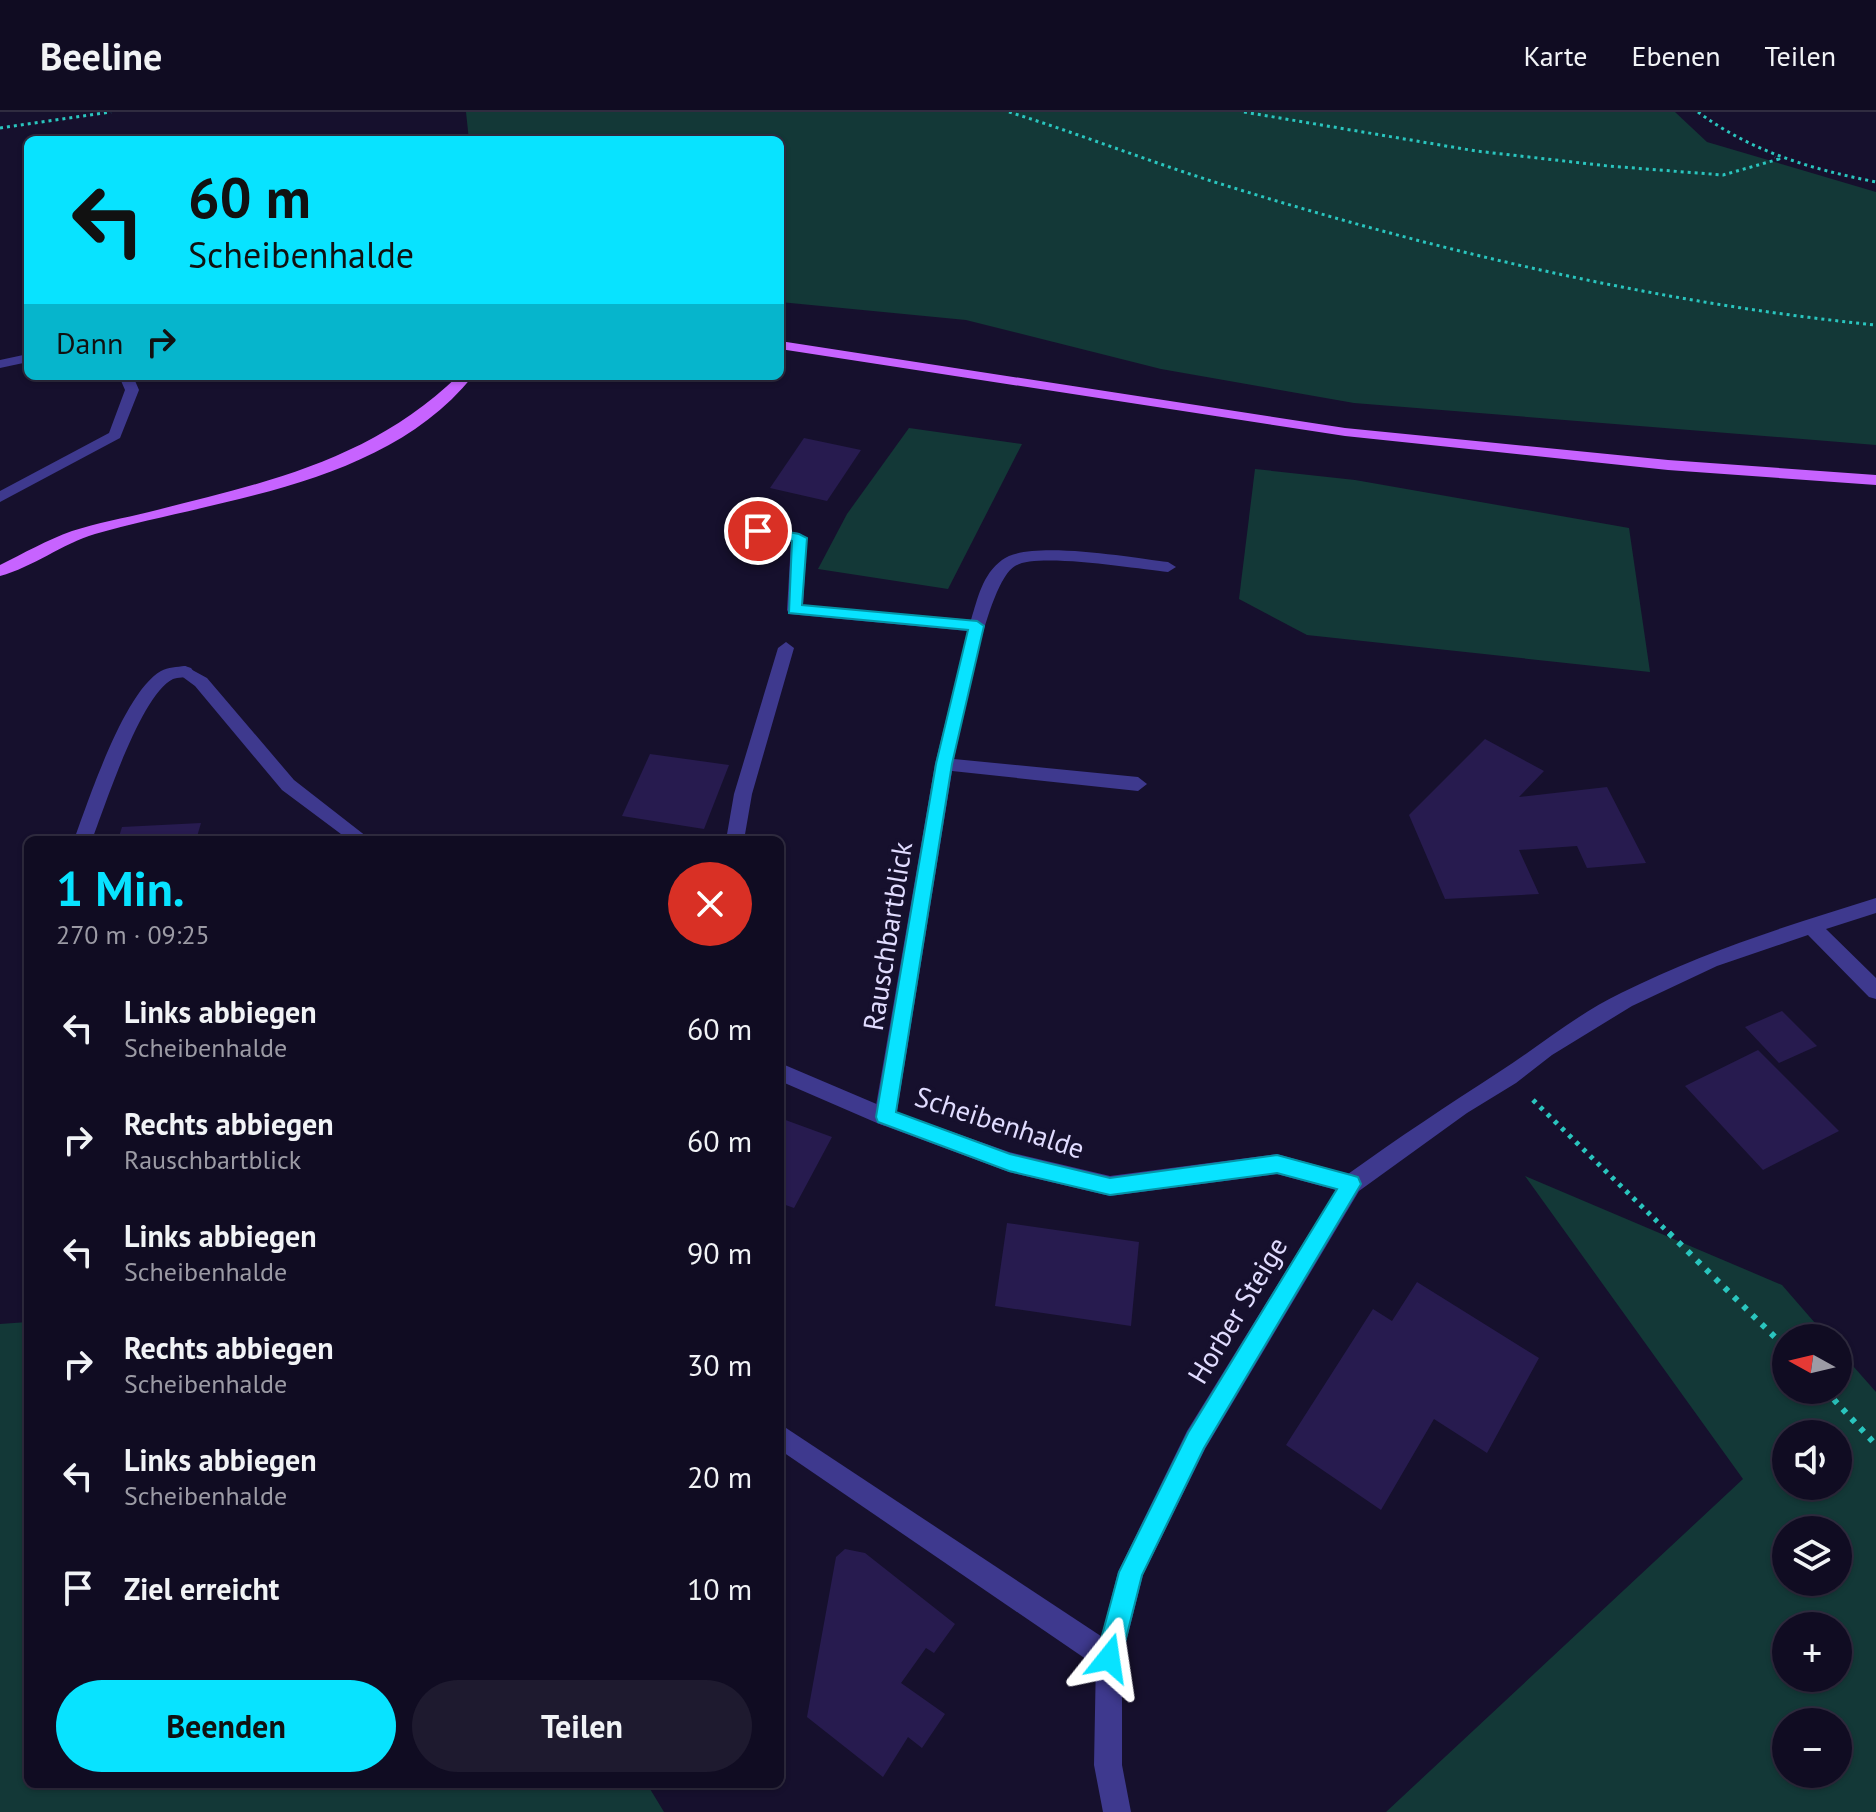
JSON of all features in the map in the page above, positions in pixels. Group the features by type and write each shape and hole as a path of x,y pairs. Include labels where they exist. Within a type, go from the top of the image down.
{"main road":[{"path":"784,346 1345,432 1668,465 1876,480"},
{"path":"0,571 78,535 267,486 357,454 408,426 463,380"}],"street":[{"path":"0,364 24,359"},
{"path":"0,497 115,435 132,390 128,380"},
{"path":"758,531 799,538 795,610 977,626"},
{"name":"Rauschbartblick","path":"885,1117 944,764 977,626 992,580 1009,562 1037,554 1168,567"},
{"path":"736,836 743,794 786,648"},
{"path":"85,836 133,720 150,689 167,674 185,672 201,682 288,785 357,836"},
{"path":"944,764 1138,784"},
{"name":"Horber Steige","path":"1117,1812 1108,1765 1109,1658 1131,1572 1196,1440 1351,1184 1459,1107 1509,1077 1545,1049 1625,1000 1710,960 1876,905"},
{"path":"1811,926 1876,991"},
{"name":"Scheibenhalde","path":"784,1074 885,1117 1009,1162 1110,1186 1277,1164 1351,1184"},
{"path":"784,1439 1109,1658"}],"path":[{"path":"0,128 111,112"},
{"path":"1009,112 1218,183 1402,236 1534,268 1686,297 1820,320 1876,325"},
{"path":"1244,112 1476,151 1723,175 1779,159 1775,157"},
{"path":"1698,112 1723,134 1775,157 1876,182"},
{"path":"1509,1077 1772,1334"},
{"path":"1838,1404 1876,1445"}],"green space":[{"path":"466,112 1675,112 1707,142 1876,192 1876,445 1354,403 1161,369 966,320 784,302 784,136 469,136"},
{"path":"909,428 1022,444 948,589 818,569 847,514"},
{"path":"1255,469 1355,480 1629,528 1650,672 1307,635 1239,599"},
{"path":"1525,1176 1782,1285 1816,1324 1772,1324 1772,1404 1852,1404 1852,1365 1876,1392 1876,1812 1386,1812 1743,1479"},
{"path":"24,1322 24,1788 649,1788 664,1812 0,1812 0,1324"}],"building":[{"path":"804,438 861,450 827,501 770,488"},
{"path":"1485,739 1544,771 1519,797 1607,787 1646,863 1587,868 1577,846 1519,850 1539,894 1445,899 1409,815"},
{"path":"650,754 729,765 704,829 622,816"},
{"path":"201,823 197,836 119,836 122,827"},
{"path":"1782,1011 1817,1046 1779,1063 1745,1027"},
{"path":"1758,1050 1839,1131 1763,1170 1685,1086"},
{"path":"784,1119 832,1137 794,1208 784,1204"},
{"path":"1007,1223 1139,1242 1131,1326 995,1306"},
{"path":"1417,1282 1539,1358 1487,1453 1434,1419 1381,1510 1286,1445 1373,1309 1392,1321"},
{"path":"845,1549 865,1553 955,1624 934,1653 926,1648 901,1683 945,1714 922,1748 908,1737 883,1777 807,1717 836,1557"}],"route":[{"path":"758,531 799,538 795,610 977,626 944,764 885,1117 1009,1162 1110,1186 1277,1164 1351,1184 1196,1440 1131,1572 1109,1658"}]}
